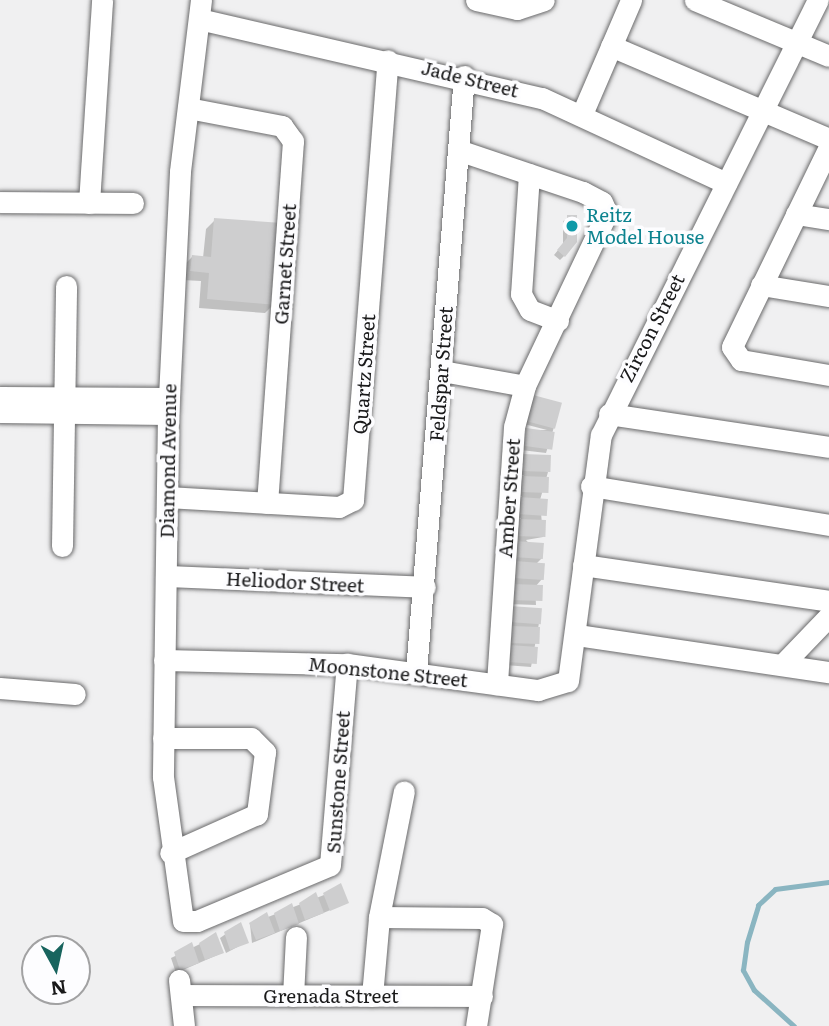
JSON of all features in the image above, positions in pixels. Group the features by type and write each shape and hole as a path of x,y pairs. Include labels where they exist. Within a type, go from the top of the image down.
{"street":[{"path":"89,203 102,0"},
{"path":"476,0 517,9 544,0"},
{"path":"582,114 631,0"},
{"name":"Zircon Street","path":"568,681 577,635 591,486 609,414 818,0"},
{"path":"706,2 795,44 829,56"},
{"name":"Jade Street","path":"200,10 388,60 464,76 582,114 726,183"},
{"name":"Diamond Avenue","path":"183,921 170,853 163,738 167,497 169,406 188,108 200,10"},
{"path":"611,46 829,139"},
{"name":"Quartz Street","path":"167,497 338,507 355,494 388,60"},
{"name":"Feldspar Street","path":"416,672 425,587 464,76"},
{"name":"Garnet Street","path":"188,108 282,126 293,141 267,503"},
{"path":"829,147 761,285 733,352 741,360 829,375"},
{"name":"Amber Street","path":"458,149 583,192 606,207 558,321 525,386 511,448 497,684"},
{"path":"529,174 521,294 530,310 558,321"},
{"path":"0,202 133,203"},
{"path":"796,214 829,219"},
{"path":"761,285 829,296"},
{"path":"62,547 66,286"},
{"path":"442,371 525,386"},
{"path":"0,397 64,405 169,406"},
{"path":"0,412 64,405"},
{"path":"609,414 829,447"},
{"path":"591,486 829,525"},
{"path":"583,565 829,601"},
{"name":"Heliodor Street","path":"166,576 425,587"},
{"path":"782,665 829,616"},
{"path":"577,635 829,672"},
{"name":"Moonstone Street","path":"164,660 347,664 550,690 568,681"},
{"name":"Sunstone Street","path":"183,921 197,921 333,861 347,664"},
{"path":"0,688 75,694"},
{"path":"163,738 251,738 265,752 257,814 170,853"},
{"path":"372,996 379,917 404,792"},
{"path":"379,917 482,918 492,923 476,1026"},
{"path":"293,996 296,937"},
{"name":"Grenada Street","path":"184,1026 180,988 293,996 482,996"}],"building":[{"name":"Reitz Model House","path":"567,215 577,215 577,242 565,257 557,250 567,238"},
{"path":"214,218 282,223 276,305 207,299 209,273 190,271 192,255 211,257"},
{"path":"533,395 562,403 555,429 526,421"},
{"path":"526,428 555,432 552,450 523,446"},
{"path":"522,454 551,455 550,472 521,471"},
{"path":"521,476 549,477 548,493 520,492"},
{"path":"519,497 548,499 547,516 518,514"},
{"path":"517,519 546,520 545,537 516,536"},
{"path":"515,541 544,543 543,559 514,557"},
{"path":"514,561 545,563 544,580 513,578"},
{"path":"511,584 543,585 542,601 510,600"},
{"path":"510,606 542,608 541,624 509,622"},
{"path":"510,626 540,627 539,644 509,643"},
{"path":"509,645 538,647 537,664 508,662"},
{"path":"341,883 349,903 330,911 323,893"},
{"path":"316,892 324,913 305,920 299,903"},
{"path":"292,903 299,924 280,931 274,913"},
{"path":"267,912 275,933 256,940 249,923"},
{"path":"241,922 249,943 230,950 224,932"},
{"path":"216,932 224,953 205,960 199,943"},
{"path":"192,942 199,963 180,970 174,952"}],"waterway":[{"path":"794,1026 754,990 743,970 747,942 758,905 775,889 829,882"}],"place":[{"name":"Reitz Model House","path":"572,226"}]}
